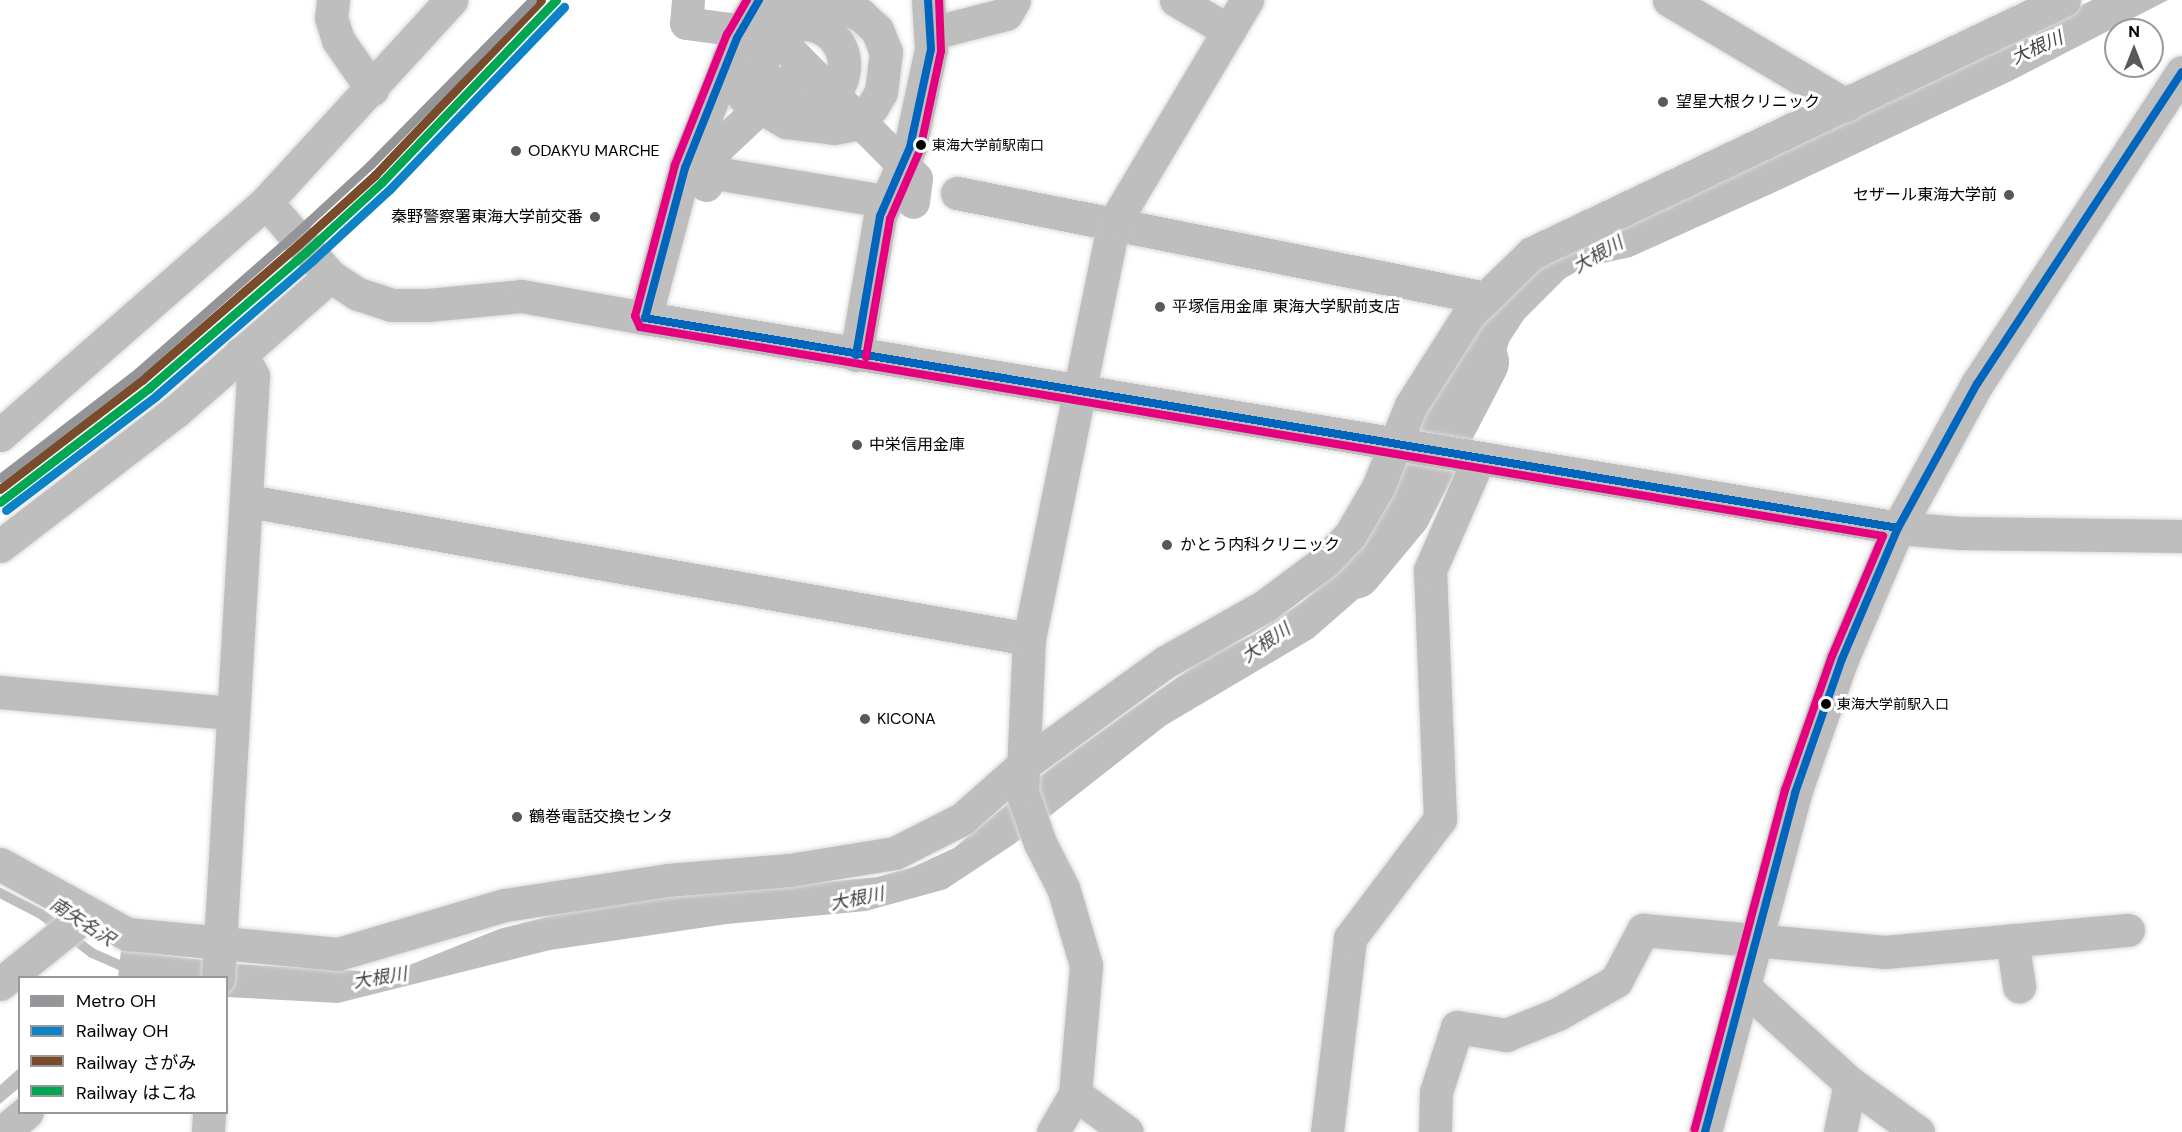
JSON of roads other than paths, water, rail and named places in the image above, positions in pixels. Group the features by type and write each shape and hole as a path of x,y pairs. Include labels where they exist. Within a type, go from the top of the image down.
{"street":[{"path":"333,0 331,18 338,40 372,89"},
{"path":"0,435 267,202 451,0"},
{"path":"688,0 686,23 752,31 798,24 823,29 833,38 843,60 843,73 832,93 808,106 783,101 774,94 762,70 762,57 752,31"},
{"path":"856,355 920,191 910,147 932,33 928,0"},
{"path":"932,33 1006,14 1014,0"},
{"path":"1176,0 1229,31"},
{"path":"1053,1132 1076,1094 1086,965 1063,888 1040,843 1022,779 1029,639 1114,223 1247,0"},
{"path":"1669,0 1846,105"},
{"path":"0,864 126,934 219,957 338,954 505,905 668,879 790,870 895,853 962,819 1022,779 1165,662 1266,605 1326,561 1350,535 1378,488 1411,405 1470,314 1532,253 1567,234 1846,105 2064,0"},
{"path":"645,318 695,177 752,31 761,17 780,9 805,4 838,5 861,15 877,30 886,52 886,71 880,92 872,107 854,124 834,128 786,122 745,98 732,79 752,31"},
{"path":"752,31 804,66 832,93 920,191"},
{"path":"695,177 716,149 804,66"},
{"path":"1705,1132 1754,940 1807,760 1842,660 1898,528 1977,384 2182,72"},
{"path":"695,177 920,191 1114,223 1486,298"},
{"path":"267,202 330,276 358,294 391,305 428,305 520,296 856,355 1898,528 1960,533 2182,536"},
{"path":"0,546 75,492 330,276"},
{"path":"219,957 248,501 253,376 241,353"},
{"path":"1327,1132 1350,939 1440,819 1430,570 1473,457"},
{"path":"248,501 1029,639"},
{"path":"0,692 233,713"},
{"path":"0,984 87,914"},
{"path":"1434,1132 1436,1092 1457,1027 1506,1035 1558,1014 1616,981 1642,930 1885,952 2128,930"},
{"path":"2012,940 2019,986"},
{"path":"1743,986 1850,1083 1918,1132"},
{"path":"1840,1132 1850,1083"},
{"path":"1076,1094 1127,1132"},
{"path":"3,1132 26,1114"},
{"path":"208,1132 209,1114"}],"water":[{"path":"2092,0 2168,0 2133,18 2104,18 2104,33 2011,81 1631,257 1585,267 1565,278 1524,319 1509,342 1501,371 1481,401 1421,528 1384,576 1313,638 1166,725 1014,844 946,889 866,911 727,924 550,950 338,1003 228,997 228,976 118,976 121,950 237,964 380,972 402,968 499,929 554,915 633,901 877,877 913,867 954,848 1053,766 1142,702 1204,659 1254,634 1302,602 1346,563 1387,510 1395,512 1419,495 1446,403 1477,346 1477,329 1510,291 1553,258 1917,88"},
{"path":"18,1069 18,1089 0,1104 0,1085"}],"waterway":[{"name":"大根川","path":"1354,570 1402,512 1480,362"},
{"name":"南矢名沢","path":"0,893 41,914 92,953 131,970"}],"metro line":[{"name":"OH","path":"0,478 138,372 293,236 370,165 532,0"}],"rail line":[{"name":"さがみ","path":"0,489 142,380 299,244 375,175 541,0"},
{"name":"はこね","path":"0,502 149,388 306,252 382,182 556,0"},
{"name":"OH","path":"6,510 156,396 313,260 390,189 564,7"}],"place":[{"name":"望星大根クリニック","path":"1663,102"},
{"name":"東海大学前駅南口","path":"921,145"},
{"name":"ODAKYU MARCHE","path":"516,151"},
{"name":"セザール東海大学前","path":"2009,195"},
{"name":"秦野警察署東海大学前交番","path":"595,217"},
{"name":"平塚信用金庫 東海大学駅前支店","path":"1160,307"},
{"name":"中栄信用金庫","path":"857,445"},
{"name":"かとう内科クリニック","path":"1167,545"},
{"name":"東海大学前駅入口","path":"1826,704"},
{"name":"KICONA","path":"865,719"},
{"name":"鶴巻電話交換センタ","path":"517,817"}]}
